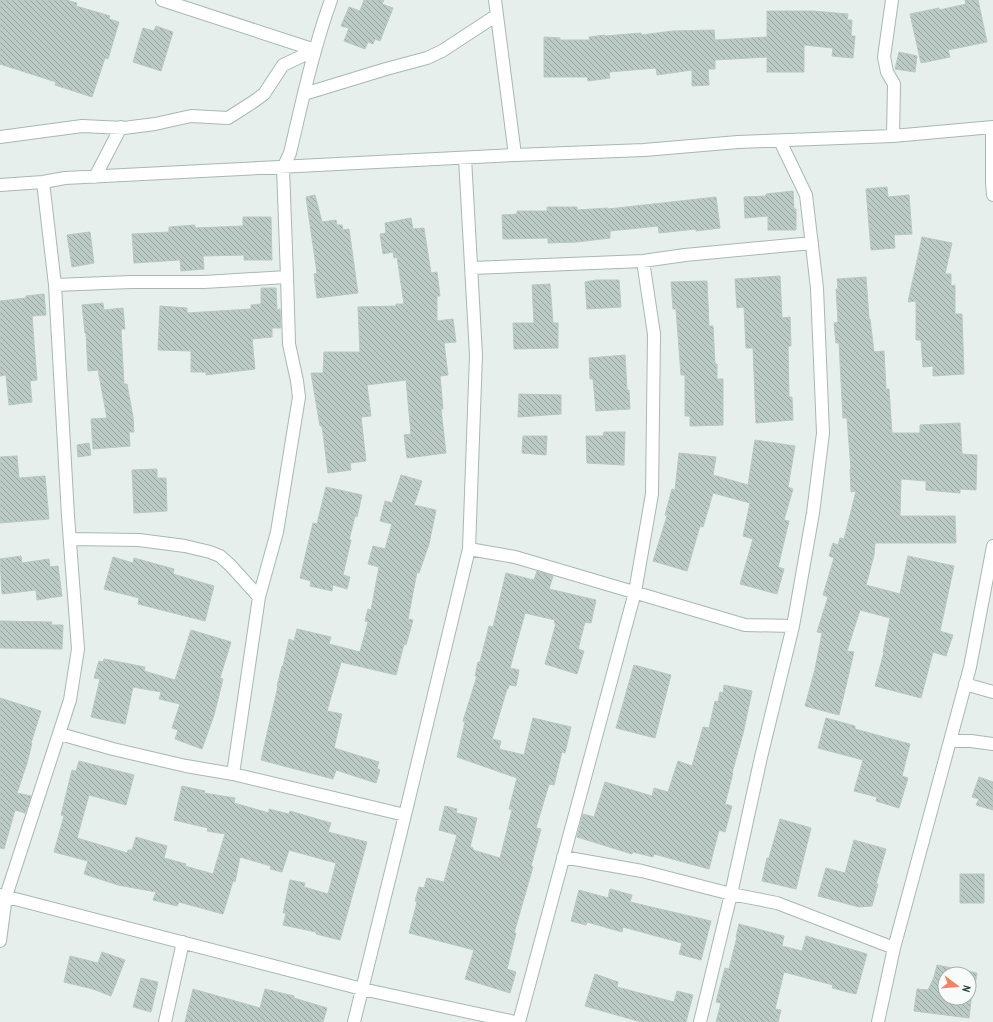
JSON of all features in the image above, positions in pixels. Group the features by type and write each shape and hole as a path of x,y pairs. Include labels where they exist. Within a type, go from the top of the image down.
{"street":[{"path":"162,0 315,50"},
{"path":"233,774 259,597 277,532 298,397 297,381 288,344 288,277 283,168 290,153 315,50 331,0"},
{"path":"495,0 515,156"},
{"path":"892,0 884,57 887,72 894,84 894,136"},
{"path":"304,94 427,58 442,51 497,15"},
{"path":"0,138 82,126 121,128 155,124 191,116 228,118 264,94 284,65 315,50"},
{"path":"0,185 43,182 66,178 644,150 738,142 894,136 993,127 993,195"},
{"path":"95,177 121,128"},
{"path":"700,1022 731,894 761,757 793,626 813,513 823,433 817,288 806,195 780,141"},
{"path":"354,1022 469,549 476,355 465,158"},
{"path":"0,941 3,895 60,734 70,700 78,649 70,539 56,285 43,182"},
{"path":"471,268 643,261 685,255 812,243"},
{"path":"519,1022 634,592 652,494 654,334 643,261"},
{"path":"56,285 131,282 204,282 288,277"},
{"path":"70,539 139,540 185,546 210,552 220,556 226,561 259,597"},
{"path":"878,1022 894,948 987,607 993,546"},
{"path":"469,549 515,557 745,625 793,626"},
{"path":"965,684 993,692"},
{"path":"60,734 113,749 186,766 233,774 405,815"},
{"path":"950,741 971,741 993,744"},
{"path":"563,857 642,871 731,894 777,903 894,948"},
{"path":"3,895 362,989 514,1022"},
{"path":"165,1022 184,942"}],"building":[{"path":"0,0 66,0 77,3 76,6 110,16 109,19 119,22 108,59 105,58 92,97 55,85 56,82 0,64"},
{"path":"364,0 384,0 382,4 393,8 380,41 375,39 373,44 368,42 365,49 344,41 349,28 341,26 349,7 360,11"},
{"path":"965,0 978,0 987,42 948,50 950,57 921,63 910,14 966,4"},
{"path":"767,11 813,11 848,14 847,20 852,20 851,36 855,36 853,58 832,56 833,48 804,45 804,72 767,72 767,57 715,60 715,69 708,69 709,85 692,86 692,70 657,75 656,68 609,72 610,78 588,81 587,77 544,77 544,37 560,38 560,40 590,40 589,37 605,35 641,33 641,35 673,31 714,30 715,40 767,37"},
{"path":"156,26 173,32 161,71 133,62 143,28 154,31"},
{"path":"899,52 917,56 915,72 895,69"},
{"path":"887,187 888,197 909,195 912,234 894,235 895,248 871,250 866,189"},
{"path":"793,191 794,209 796,209 796,230 768,230 768,216 745,218 744,197 766,196 766,194"},
{"path":"315,195 322,222 336,220 337,225 342,225 343,230 349,229 358,293 317,298 314,274 317,273 306,197"},
{"path":"716,197 720,228 659,233 658,226 610,231 610,238 577,242 548,243 548,238 503,239 502,215 517,214 517,211 547,211 547,207 577,207 577,210 608,209"},
{"path":"243,217 271,217 272,260 244,260 244,255 203,256 204,269 181,271 180,260 134,263 132,234 169,232 169,227 195,225 195,228 243,226"},
{"path":"411,218 413,229 424,228 431,273 437,272 440,296 437,296 437,321 453,319 456,342 444,343 448,375 440,376 443,409 441,409 446,453 407,458 404,435 411,434 406,380 367,385 371,416 361,417 366,461 350,463 351,470 328,473 322,426 320,426 311,373 323,373 324,352 360,352 358,307 396,306 396,304 404,304 397,257 394,258 393,252 383,254 380,234 386,233 385,223"},
{"path":"90,232 94,263 72,267 67,235"},
{"path":"922,237 952,243 945,274 951,274 951,286 955,285 955,314 962,314 964,374 933,376 933,366 923,367 921,340 916,340 916,301 908,302"},
{"path":"780,276 782,318 790,317 791,346 788,346 789,397 792,397 793,420 756,423 753,348 746,348 744,307 737,308 735,279"},
{"path":"866,277 869,319 874,352 884,351 886,389 889,389 892,433 920,433 920,425 960,423 962,454 977,455 976,490 960,489 960,493 926,490 926,481 901,479 900,516 955,516 956,543 875,543 874,555 866,585 900,594 908,556 954,566 940,631 953,635 946,656 933,652 921,698 875,686 884,652 890,618 860,610 847,651 854,652 839,715 805,706 815,669 822,633 817,632 828,597 823,595 834,558 829,556 833,543 838,545 840,538 844,539 856,491 851,492 851,469 847,418 843,418 839,343 836,343 834,323 838,322 836,289 838,289 837,279"},
{"path":"596,280 619,280 621,307 587,309 585,282"},
{"path":"707,281 709,326 713,326 717,379 723,379 723,425 690,426 690,416 685,416 685,375 681,375 676,309 673,309 671,282"},
{"path":"550,284 553,323 558,323 558,348 514,349 513,323 534,323 532,285"},
{"path":"261,288 276,288 277,310 280,309 281,328 272,328 272,337 252,339 255,369 206,375 206,372 191,372 191,351 158,350 160,306 187,308 187,313 251,309 251,305 261,304"},
{"path":"44,294 46,315 32,316 37,380 30,381 32,402 9,405 6,375 0,376 0,301"},
{"path":"103,303 104,310 123,308 125,329 121,329 124,384 127,384 134,432 129,432 130,446 93,449 91,419 107,418 98,370 88,371 86,333 82,305"},
{"path":"625,355 627,390 629,390 630,409 596,411 593,379 590,379 589,358"},
{"path":"519,394 561,395 561,414 518,417"},
{"path":"604,432 625,432 624,465 587,463 586,436 603,436"},
{"path":"523,436 547,436 546,455 522,453"},
{"path":"755,440 795,446 788,487 793,489 784,520 789,521 778,567 784,569 777,594 740,584 753,539 743,536 750,503 713,493 703,527 700,526 687,571 653,561 667,516 665,515 672,489 675,490 679,453 716,457 713,475 748,485"},
{"path":"89,443 91,455 78,457 77,445"},
{"path":"17,456 19,478 45,476 49,519 0,523 0,457"},
{"path":"157,469 157,478 166,478 167,511 134,513 132,470"},
{"path":"401,475 422,481 414,505 436,510 429,544 419,573 417,572 408,619 413,620 406,645 404,644 396,675 341,662 327,711 342,714 334,748 379,762 377,768 380,770 376,783 336,770 333,779 261,760 289,639 294,641 297,629 331,637 329,644 360,652 368,622 365,621 368,609 371,610 379,567 368,564 373,546 385,549 392,524 380,521 385,501 392,503"},
{"path":"326,487 362,495 357,517 355,516 349,540 351,540 343,575 350,577 347,589 333,585 332,591 310,586 311,581 300,578 313,523 317,524"},
{"path":"21,556 22,563 49,559 50,567 58,566 62,596 37,600 36,590 2,594 0,559"},
{"path":"113,557 133,563 134,558 174,569 173,574 214,586 205,621 138,604 139,598 104,589"},
{"path":"537,571 553,576 549,589 596,600 591,623 585,622 578,649 584,651 577,674 545,664 556,623 554,623 555,620 525,613 510,668 519,670 516,686 509,685 507,689 492,739 501,741 499,749 524,755 533,718 571,727 565,753 562,752 554,785 549,784 536,828 541,829 531,866 533,867 514,933 516,933 507,969 516,972 510,993 465,979 474,950 409,933 417,902 415,901 419,887 424,888 427,878 444,882 457,835 439,830 445,806 457,809 456,813 477,818 470,847 473,848 473,850 500,858 512,810 509,809 517,778 457,757 465,722 463,721 477,676 475,676 478,662 480,662 489,626 493,627 506,573 534,580"},
{"path":"0,621 52,622 51,625 63,625 62,649 0,648"},
{"path":"191,630 231,642 220,678 223,679 214,715 202,749 175,739 178,730 172,728 180,704 159,699 161,692 133,687 125,724 91,717 100,679 94,678 99,661 103,662 104,659 145,667 144,671 175,680"},
{"path":"634,665 671,675 655,738 616,728"},
{"path":"724,685 752,691 743,734 725,804 732,806 725,832 719,830 709,869 654,854 653,857 633,852 632,854 577,837 583,814 594,817 605,782 652,796 654,788 668,792 678,761 692,766 703,727 709,728 715,701 718,702 720,692 723,693"},
{"path":"0,698 41,711 17,793 31,796 25,813 15,810 4,849 0,848"},
{"path":"826,718 855,726 855,729 910,744 902,776 908,778 899,808 876,801 877,797 854,791 863,760 818,748"},
{"path":"79,761 134,775 126,805 89,795 77,838 127,853 128,850 132,850 136,837 167,846 164,858 213,874 225,834 207,831 208,828 174,820 182,786 205,791 204,793 235,798 234,803 269,813 269,809 289,814 290,811 331,823 328,832 367,842 340,940 316,934 316,932 283,925 286,913 283,913 290,880 305,883 304,887 328,894 336,863 289,850 282,872 270,869 271,866 240,857 235,882 233,881 223,914 179,902 177,906 153,900 156,892 118,885 84,874 88,861 54,852 64,816 61,815 72,770 76,771"},
{"path":"979,777 993,782 993,810 976,805 979,799 972,797"},
{"path":"780,819 811,828 796,889 762,881 767,858 769,858"},
{"path":"854,840 886,849 876,884 878,884 872,906 859,907 818,896 826,868 845,873"},
{"path":"960,874 984,874 984,903 960,903"},
{"path":"610,889 632,895 630,902 711,921 701,960 679,954 682,943 623,927 622,932 587,922 586,925 571,921 579,890 608,898"},
{"path":"739,924 784,936 782,946 802,951 806,936 867,954 856,994 832,988 833,985 784,972 775,1009 781,1010 778,1022 716,1022 721,1003 716,1002 725,968 729,969"},
{"path":"102,952 125,960 111,996 93,989 64,982 70,956 98,963"},
{"path":"937,965 942,966 937,966 937,1006 970,1006 969,1018 914,1011 917,989 928,990 934,977"},
{"path":"595,974 618,982 617,987 674,1002 677,991 693,995 686,1022 641,1022 585,1006"},
{"path":"141,978 158,982 151,1012 133,1007"},
{"path":"193,989 260,1008 265,989 294,996 294,998 327,1008 323,1022 185,1022"}]}
